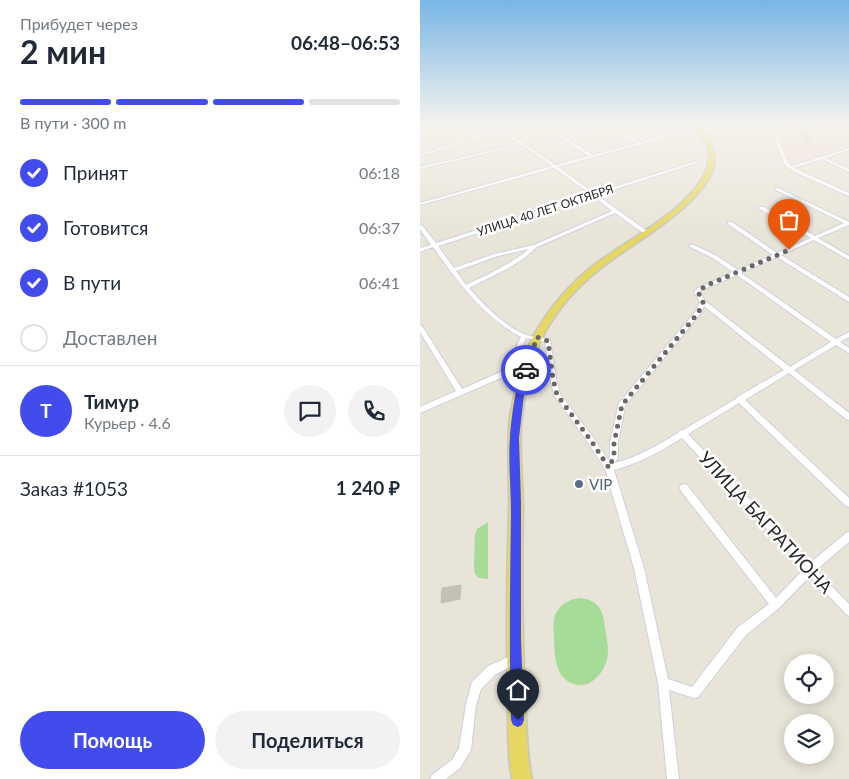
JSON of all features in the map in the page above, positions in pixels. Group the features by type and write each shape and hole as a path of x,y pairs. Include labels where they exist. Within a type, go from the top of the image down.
{"main road":[{"path":"522,779 515,659 514,438 530,336 569,292 599,265 683,205 707,175 711,161"}],"street":[{"path":"420,168 449,161"},
{"path":"549,161 556,166 560,172 582,185 645,232"},
{"path":"420,204 573,161"},
{"name":"УЛИЦА 40 ЛЕТ ОКТЯБРЯ","path":"420,250 698,161"},
{"path":"786,161 791,168 849,195"},
{"path":"791,168 812,161"},
{"path":"829,161 849,171"},
{"path":"778,189 849,223"},
{"path":"762,208 849,258"},
{"path":"453,270 496,255 534,246 616,211"},
{"path":"730,222 777,255 849,300"},
{"path":"849,223 700,289 698,292 703,302 849,417"},
{"path":"420,226 482,306 502,322 530,336 548,341 557,395 609,468 638,568 663,683 673,779"},
{"path":"466,287 502,270 521,258 534,246"},
{"path":"692,246 715,257 849,351"},
{"path":"609,468 614,456 614,443 622,405 698,313 703,302"},
{"path":"420,327 460,392"},
{"path":"609,468 631,462 656,450 849,334"},
{"path":"420,410 508,372 530,336"},
{"path":"739,399 849,503"},
{"name":"УЛИЦА БАГРАТИОНА","path":"682,433 849,611"},
{"path":"684,488 776,605"},
{"path":"663,683 694,693 742,631 776,605 810,569 849,536"},
{"path":"436,779 456,764 465,750 471,705 476,686 492,670 515,659"}],"green space":[{"path":"488,522 488,579 479,578 475,574 474,568 475,534 477,529"},
{"path":"581,598 594,603 601,611 608,651 606,663 596,679 579,685 565,679 558,668 553,626 556,613 564,604 573,599"}],"building":[{"path":"461,585 460,599 441,603 442,588"}],"way so far":[{"path":"526,370 537,337 548,341 557,395 609,468 614,456 614,443 622,405 698,313 703,302 699,297 698,292 700,289 789,250"}],"place":[{"name":"VIP","path":"579,484"}],"route":[{"path":"518,720 514,576 516,502 514,438 521,386 526,370"}]}
